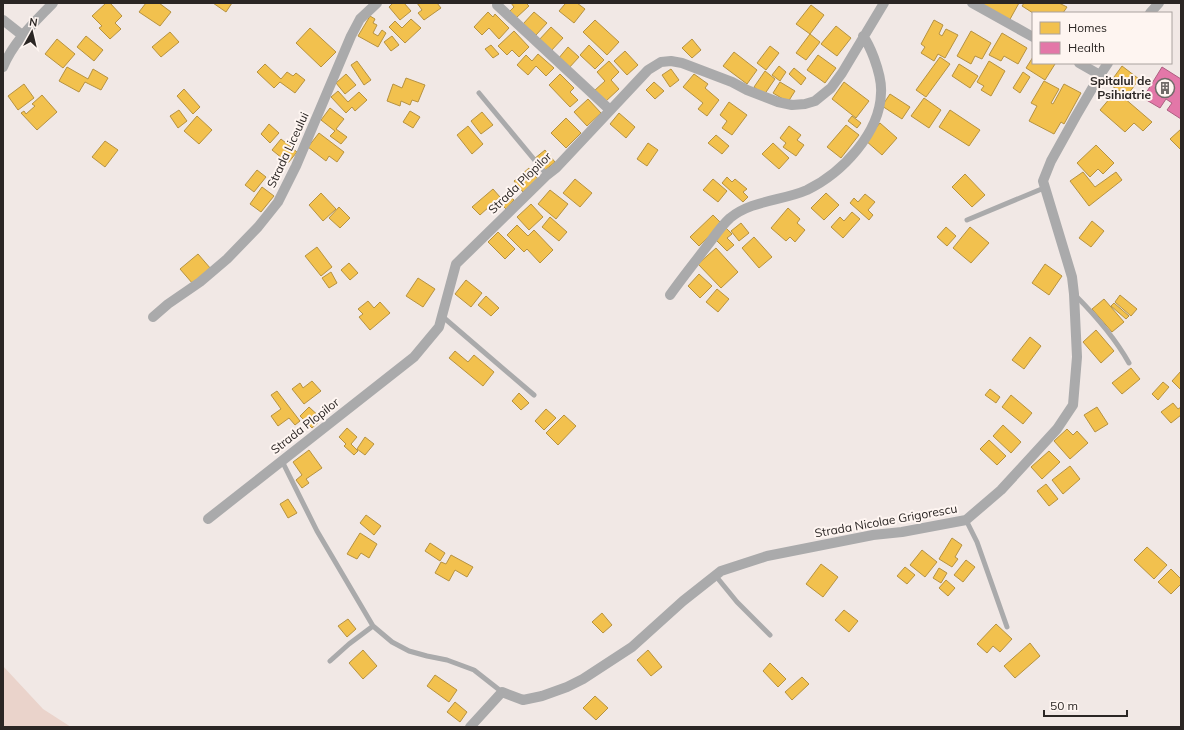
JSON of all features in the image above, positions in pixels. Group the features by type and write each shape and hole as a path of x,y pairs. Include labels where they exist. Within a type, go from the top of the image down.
{"street":[{"path":"3,66 7,57 22,35 53,3"},
{"name":"Strada Liceului","path":"153,317 168,304 200,282 227,259 258,227 278,202 296,166 351,36 360,19 377,3"},
{"name":"Strada Plopilor","path":"208,519 414,357 439,328 456,264 547,174 556,168 648,70 661,62 671,61 682,63 778,102 792,105 805,104 815,101 831,88 842,73 884,3"},
{"path":"972,3 1032,36"},
{"path":"1151,12 1159,3"},
{"path":"497,4 610,110"},
{"path":"3,20 22,35"},
{"path":"670,295 730,219 751,206 794,195 807,189 839,169 858,148 875,121 881,93 881,82 878,69 868,42 864,36"},
{"path":"1081,64 1100,75"},
{"name":"Strada Nicolae Grigorescu","path":"502,692 523,700 542,696 567,687 583,679 632,647 682,601 721,571 767,556 874,535 902,532 966,520 1001,490 1058,429 1073,404 1076,358 1072,276 1044,188 1043,180 1048,167 1107,64"},
{"path":"470,727 502,692"}],"lane":[{"path":"479,93 547,174"},
{"path":"967,220 1044,188"},
{"path":"1074,294 1109,333 1129,363"},
{"path":"443,317 534,395"},
{"path":"282,461 317,531 373,626 392,642 409,651 447,660 474,670 502,692"},
{"path":"966,520 977,542 1007,627"},
{"path":"714,575 737,602 770,635"},
{"path":"330,661 373,626"}],"shaded area":[{"path":"3,666 43,709 71,727 3,727"}],"building: Homes":[{"path":"106,3 110,3 122,16 115,23 121,29 110,39 99,28 102,26 92,16"},
{"path":"146,3 159,3 171,12 160,26 139,12"},
{"path":"213,3 232,3 226,12"},
{"path":"393,3 404,3 411,11 400,20 389,7"},
{"path":"417,3 437,3 441,8 424,20 418,13 422,10"},
{"path":"511,3 526,3 529,6 516,18 510,11 514,7"},
{"path":"564,3 577,3 585,9 574,23 559,11 565,4"},
{"path":"976,3 1019,3 1009,21"},
{"path":"1024,3 1059,3 1067,7 1064,12 1032,12 1022,6"},
{"path":"811,5 824,15 810,34 796,24"},
{"path":"488,12 493,17 495,14 509,28 499,39 489,28 482,35 474,27"},
{"path":"534,12 547,23 536,35 523,24"},
{"path":"370,16 375,19 373,23 377,25 373,33 378,36 382,30 386,33 378,47 358,36"},
{"path":"411,19 421,28 405,43 389,27 395,21 402,28"},
{"path":"595,20 619,42 607,55 583,32"},
{"path":"934,20 943,25 939,34 942,36 946,29 958,35 945,58 938,54 934,61 921,53 925,47 921,44"},
{"path":"836,26 851,38 837,56 821,44"},
{"path":"551,27 563,38 550,52 538,41"},
{"path":"310,28 336,52 321,67 296,43"},
{"path":"514,31 529,47 519,57 512,50 507,55 498,46"},
{"path":"971,31 991,43 982,59 975,56 971,64 957,56"},
{"path":"170,32 179,42 161,57 152,47"},
{"path":"1002,33 1027,48 1018,64 1004,56 1001,61 989,55"},
{"path":"810,34 820,42 806,60 796,53"},
{"path":"86,36 103,50 94,61 77,47"},
{"path":"392,36 399,45 391,51 384,42"},
{"path":"57,39 75,54 63,68 45,54"},
{"path":"692,39 701,50 692,58 682,48"},
{"path":"491,45 499,54 493,58 485,49"},
{"path":"589,45 604,60 595,69 580,55"},
{"path":"770,46 779,53 766,70 757,63"},
{"path":"568,47 579,57 568,69 558,59"},
{"path":"625,51 638,65 627,75 614,61"},
{"path":"734,52 757,70 747,84 723,66"},
{"path":"538,54 554,68 546,76 536,66 528,75 517,65 526,55 532,61"},
{"path":"818,55 836,68 825,83 807,70"},
{"path":"940,57 950,64 926,97 916,90"},
{"path":"1032,59 1032,64 1055,64 1045,80 1026,68"},
{"path":"357,61 371,80 364,85 351,65"},
{"path":"609,61 619,72 611,80 619,89 605,102 594,91 605,81 597,72"},
{"path":"989,61 1005,71 991,96 981,90 984,86 977,82"},
{"path":"265,64 281,79 287,72 293,76 296,73 305,80 295,93 280,82 274,88 257,72"},
{"path":"959,64 978,76 970,88 952,76"},
{"path":"779,66 786,72 780,81 772,75"},
{"path":"1122,66 1139,79 1127,96 1109,84"},
{"path":"67,67 88,79 93,69 108,78 101,90 85,82 79,92 59,81"},
{"path":"794,68 806,78 801,85 789,74"},
{"path":"671,69 679,80 670,87 662,75"},
{"path":"765,71 775,79 764,95 754,87"},
{"path":"1023,72 1030,77 1020,93 1013,88"},
{"path":"346,74 356,85 345,94 336,83"},
{"path":"560,74 574,88 570,92 578,100 570,107 549,85"},
{"path":"694,74 708,84 705,88 719,100 707,116 698,109 703,103 683,87"},
{"path":"406,78 425,85 418,102 412,100 410,105 401,101 400,106 387,101 393,84 402,88"},
{"path":"1044,81 1059,89 1051,103 1053,104 1064,84 1081,93 1064,124 1061,122 1054,134 1029,121 1037,106 1031,103"},
{"path":"654,82 664,91 655,99 646,90"},
{"path":"780,82 795,91 788,102 773,93"},
{"path":"844,82 869,101 856,118 832,99"},
{"path":"24,84 34,98 18,110 8,96"},
{"path":"184,89 200,107 193,114 177,96"},
{"path":"338,91 348,102 359,92 367,100 355,111 352,107 346,113 331,97"},
{"path":"1116,91 1152,122 1143,131 1134,123 1125,132 1100,110"},
{"path":"890,94 910,107 902,119 882,106"},
{"path":"42,95 57,112 37,130 21,113 24,111 26,114 35,106 32,104"},
{"path":"924,98 941,110 929,128 911,116"},
{"path":"588,99 601,113 587,126 574,112"},
{"path":"729,102 747,115 732,135 722,128 727,121 720,115"},
{"path":"330,108 344,119 336,129 347,137 341,144 330,136 335,131 321,120"},
{"path":"179,110 187,121 178,128 170,116"},
{"path":"950,110 980,130 969,146 939,127"},
{"path":"410,111 420,117 413,128 403,122"},
{"path":"482,112 493,125 481,134 471,121"},
{"path":"619,113 635,127 626,138 610,124"},
{"path":"197,116 212,130 199,144 184,131"},
{"path":"852,116 861,123 857,128 848,121"},
{"path":"566,118 581,133 566,148 551,133"},
{"path":"880,123 897,138 882,155 865,140"},
{"path":"269,124 279,133 270,143 261,134"},
{"path":"846,125 859,135 841,158 827,147"},
{"path":"468,126 483,144 472,154 457,135"},
{"path":"789,126 801,135 797,140 804,145 796,156 783,147 786,143 780,138"},
{"path":"1181,129 1181,150 1170,139"},
{"path":"319,133 344,152 337,162 329,156 326,161 308,147"},
{"path":"716,135 729,146 722,154 708,143"},
{"path":"281,139 297,152 288,163 272,150"},
{"path":"105,141 118,150 105,167 92,157"},
{"path":"648,143 658,150 647,166 637,159"},
{"path":"773,143 789,158 779,169 762,154"},
{"path":"1096,145 1114,163 1103,174 1098,169 1090,177 1077,163"},
{"path":"545,150 555,162 544,171 534,159"},
{"path":"529,168 538,179 523,192 514,181"},
{"path":"257,170 266,177 254,192 245,185"},
{"path":"1083,172 1095,187 1116,172 1122,180 1089,206 1070,181"},
{"path":"965,174 985,195 972,207 952,187"},
{"path":"727,177 732,182 735,179 747,189 743,192 748,197 743,202 722,183"},
{"path":"575,179 592,193 580,207 563,193"},
{"path":"713,179 727,191 718,202 703,190"},
{"path":"262,187 274,196 261,212 250,204"},
{"path":"493,189 500,197 480,215 472,207"},
{"path":"550,190 568,204 556,219 538,204"},
{"path":"321,193 336,209 323,221 309,205"},
{"path":"506,193 514,200 506,209 498,201"},
{"path":"826,193 839,205 824,220 811,208"},
{"path":"865,194 875,202 868,210 873,215 869,220 850,203 854,198 858,202"},
{"path":"531,204 543,217 529,230 517,217"},
{"path":"339,207 350,218 340,228 329,218"},
{"path":"788,208 800,219 797,223 805,230 795,242 790,237 786,241 771,228"},
{"path":"852,212 860,219 843,238 831,227 840,217 844,221"},
{"path":"713,215 722,224 699,246 690,237"},
{"path":"550,217 567,232 559,241 542,227"},
{"path":"1092,221 1104,231 1091,247 1079,238"},
{"path":"741,223 749,233 739,241 731,231"},
{"path":"517,225 528,236 534,230 553,250 540,263 527,249 524,252 507,235"},
{"path":"946,227 956,236 947,246 937,237"},
{"path":"970,227 989,243 971,263 953,248"},
{"path":"726,228 732,234 727,238 734,245 727,251 715,239"},
{"path":"498,232 515,249 505,259 488,242"},
{"path":"754,237 772,257 759,268 742,248"},
{"path":"317,247 332,267 321,276 305,256"},
{"path":"716,248 738,272 721,288 698,264"},
{"path":"198,254 211,269 193,284 180,269"},
{"path":"349,263 358,273 350,280 341,270"},
{"path":"1045,264 1062,276 1049,295 1032,283"},
{"path":"331,272 337,283 329,288 322,278"},
{"path":"699,274 712,286 700,298 688,286"},
{"path":"418,278 435,289 423,307 406,296"},
{"path":"466,280 482,293 471,307 455,294"},
{"path":"717,289 729,299 718,312 706,302"},
{"path":"1120,295 1137,309 1131,316 1115,302"},
{"path":"486,296 499,308 491,316 478,305"},
{"path":"1104,299 1124,322 1112,332 1092,309"},
{"path":"368,301 374,308 380,302 390,313 370,330 359,317 363,314 358,309"},
{"path":"1114,303 1129,316 1126,319 1111,306"},
{"path":"1096,330 1114,351 1101,363 1083,342"},
{"path":"1030,337 1041,346 1024,369 1012,360"},
{"path":"455,351 468,362 474,355 494,372 483,386 449,358"},
{"path":"1131,368 1140,379 1122,394 1112,383"},
{"path":"1181,371 1181,390 1172,381"},
{"path":"312,381 321,391 304,404 292,389 300,383 303,388"},
{"path":"1163,382 1169,387 1158,400 1152,394"},
{"path":"990,389 1000,397 996,403 985,395"},
{"path":"277,391 300,421 295,425 289,418 278,426 271,416 281,409 271,395"},
{"path":"519,393 529,403 521,410 512,401"},
{"path":"1011,395 1032,413 1023,424 1002,407"},
{"path":"1173,403 1178,409 1181,407 1181,415 1171,423 1161,412"},
{"path":"309,407 322,419 312,428 300,416"},
{"path":"1097,407 1108,424 1095,432 1084,415"},
{"path":"546,409 556,418 544,430 535,421"},
{"path":"564,415 576,426 558,445 546,433"},
{"path":"1003,425 1021,442 1011,453 993,436"},
{"path":"347,428 357,437 351,444 358,451 354,455 344,446 346,444 339,437"},
{"path":"1067,429 1073,435 1077,431 1088,443 1070,459 1054,441"},
{"path":"365,437 374,444 365,455 357,449"},
{"path":"989,440 1006,456 997,465 980,449"},
{"path":"309,450 322,468 306,479 309,483 302,488 296,480 302,475 293,462"},
{"path":"1049,451 1060,462 1042,479 1031,467"},
{"path":"1070,466 1080,479 1063,494 1052,480"},
{"path":"1046,484 1058,499 1049,506 1037,491"},
{"path":"288,499 297,513 288,518 280,504"},
{"path":"366,515 381,526 374,535 360,523"},
{"path":"360,533 377,544 369,558 361,553 357,559 347,554"},
{"path":"952,538 962,545 955,557 958,559 952,567 939,559"},
{"path":"430,543 445,553 440,561 425,551"},
{"path":"1147,547 1167,565 1154,579 1134,560"},
{"path":"922,550 937,562 925,577 910,565"},
{"path":"451,555 473,567 467,577 455,570 449,581 435,573 441,562 446,564"},
{"path":"966,560 975,567 963,582 954,575"},
{"path":"821,564 838,577 823,597 806,584"},
{"path":"905,567 915,575 907,584 897,576"},
{"path":"939,568 947,573 941,583 933,578"},
{"path":"1171,569 1181,579 1181,584 1171,594 1158,582"},
{"path":"946,580 955,588 948,596 939,588"},
{"path":"844,610 858,621 849,632 835,620"},
{"path":"602,613 612,625 603,633 592,622"},
{"path":"348,619 356,629 347,637 338,626"},
{"path":"996,624 1012,639 1000,652 993,646 987,653 977,644"},
{"path":"1030,643 1040,656 1015,678 1004,666"},
{"path":"363,650 377,666 363,679 349,663"},
{"path":"648,650 662,667 651,676 637,660"},
{"path":"770,663 786,679 778,687 763,671"},
{"path":"435,675 457,690 449,702 427,686"},
{"path":"802,677 809,684 792,700 785,692"},
{"path":"595,696 608,708 596,720 583,708"},
{"path":"455,702 467,712 460,722 447,712"}],"building: Health":[{"name":"Spitalul de Psihiatrie","path":"1162,67 1181,79 1181,119 1167,110 1172,103 1166,99 1160,108 1143,98"}],"place":[{"name":"Spitalul de Psihiatrie","path":"1165,88"}]}
